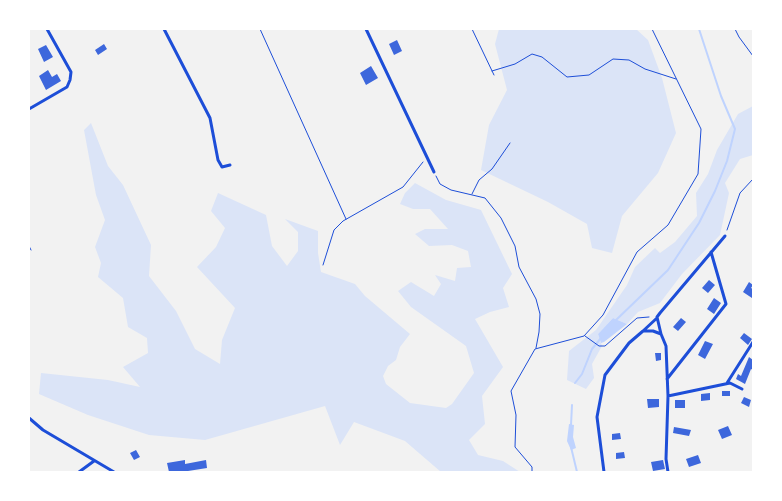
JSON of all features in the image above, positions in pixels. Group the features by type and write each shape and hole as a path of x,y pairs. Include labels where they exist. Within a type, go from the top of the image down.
{"street":[{"path":"29,109 67,87 70,80 71,72 47,29"},
{"path":"164,29 210,118 218,160 222,167 230,165"},
{"path":"366,29 434,172"},
{"path":"604,472 597,418 605,375 629,343 657,318 725,236"},
{"path":"667,379 726,304 711,252"},
{"path":"657,318 666,346 668,396 666,459 668,472"},
{"path":"643,331 653,331 661,334"},
{"path":"726,384 753,342"},
{"path":"668,396 730,383 742,389"},
{"path":"29,418 43,430 114,472"},
{"path":"79,472 94,461"}],"path":[{"path":"260,29 346,219"},
{"path":"472,29 494,75"},
{"path":"535,349 584,336 603,315 637,252 668,225 698,174 701,129 652,29"},
{"path":"735,29 738,37 753,56"},
{"path":"492,71 515,64 532,54 542,57 567,76 589,75 613,59 630,60 645,69 678,80"},
{"path":"471,195 479,180 492,169 510,143"},
{"path":"323,265 334,230 346,219 403,187 426,158"},
{"path":"434,172 440,184 451,190 485,198 501,218 516,246 519,267 536,299 540,314 539,332 535,349 511,391 516,415 515,447 532,467 532,472"},
{"path":"725,236 740,193 753,179"},
{"path":"29,246 31,250"},
{"path":"584,336 599,346 605,346 637,318 657,318"}],"shaded area":[{"path":"499,29 636,29 648,40 662,78 676,133 658,173 622,216 612,253 592,248 587,224 548,202 481,170 489,125 507,90 495,44"},
{"path":"753,106 753,155 740,159 725,183 729,193 720,235 682,274 660,303 638,312 627,324 613,318 598,334 602,346 592,364 594,378 586,389 567,380 569,351 596,330 627,285 635,267 655,248 660,253 675,242 697,216 696,193 708,174 717,150 738,114"},
{"path":"91,123 108,166 123,185 151,245 149,276 176,311 195,349 220,364 222,340 235,308 197,267 216,247 225,228 211,211 218,193 266,215 272,246 287,266 298,251 298,232 285,219 318,231 318,253 321,272 355,284 365,296 410,334 400,347 396,360 388,366 383,376 386,384 410,403 446,408 452,404 474,373 466,346 411,307 398,291 411,282 434,296 441,284 435,275 455,281 457,268 471,267 468,251 452,245 429,246 415,234 425,229 448,229 430,209 413,209 400,204 405,193 415,183 446,200 481,210 512,274 503,288 509,307 490,312 475,319 503,367 482,396 485,424 469,440 478,455 503,461 520,472 441,472 405,441 354,422 340,445 325,406 205,440 149,435 88,415 39,394 41,373 108,380 140,387 123,367 148,353 147,338 128,327 123,298 98,277 101,263 95,247 105,220 96,195 84,130"}],"water":[{"path":"613,318 627,324 601,343 598,334"},
{"path":"569,424 574,425 573,437 576,448 571,450 567,441"}],"building":[{"path":"397,40 402,51 394,55 389,44"},
{"path":"104,44 107,49 98,55 95,50"},
{"path":"46,45 53,57 44,62 38,49"},
{"path":"371,66 378,78 366,85 360,73"},
{"path":"48,70 52,77 57,74 61,81 46,90 39,76"},
{"path":"709,280 715,285 708,293 702,288"},
{"path":"749,282 753,285 751,288 753,289 752,298 743,292"},
{"path":"714,298 721,303 714,314 707,309"},
{"path":"681,318 686,322 678,331 673,327"},
{"path":"744,333 752,339 748,345 740,338"},
{"path":"705,341 713,344 705,359 698,355"},
{"path":"655,353 661,353 661,360 656,361"},
{"path":"749,357 753,360 753,370 751,369 745,384 736,379 738,374 741,376"},
{"path":"722,391 730,391 730,396 722,396"},
{"path":"710,393 710,400 701,401 701,394"},
{"path":"744,397 751,400 749,407 741,403"},
{"path":"647,399 659,399 659,407 648,408"},
{"path":"675,400 685,400 685,408 675,408"},
{"path":"728,426 732,435 722,439 718,430"},
{"path":"674,427 691,430 689,436 673,433"},
{"path":"620,433 621,439 612,440 612,434"},
{"path":"136,450 140,457 134,460 130,453"},
{"path":"624,452 625,458 616,459 616,453"},
{"path":"698,455 701,463 689,467 686,459"},
{"path":"185,460 185,464 206,460 207,468 188,472 169,472 167,463"},
{"path":"663,460 665,469 653,471 651,462"}],"waterway":[{"path":"615,321 668,270 699,223 727,161 735,129 721,96 699,29"},
{"path":"575,383 582,374 592,349 601,338"},
{"path":"571,425 572,405"},
{"path":"571,447 577,472"}]}
